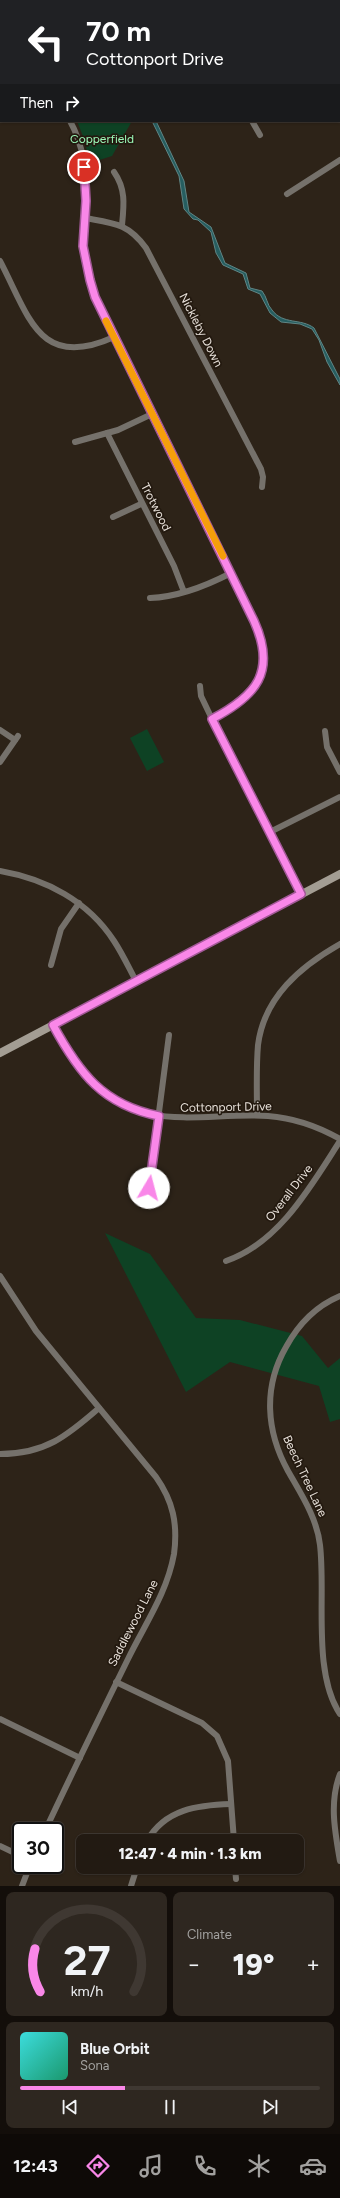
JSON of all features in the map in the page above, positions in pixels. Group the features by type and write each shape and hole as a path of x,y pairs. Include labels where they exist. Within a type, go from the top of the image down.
{"main road":[{"path":"0,1053 340,874"}],"street":[{"path":"70,122 82,157 86,187 83,246 90,280 114,337 260,636 264,655 263,666 254,689 235,707 212,719"},
{"path":"253,122 260,135"},
{"path":"287,194 340,160"},
{"path":"114,172 121,182 123,190 122,225"},
{"name":"Nickleby Down","path":"85,218 122,225 138,238 149,252 261,468 263,477 262,487"},
{"path":"0,261 34,325 49,341 64,348 72,349 102,343 114,337"},
{"path":"75,442 124,428 152,414"},
{"name":"Trotwood","path":"107,433 141,504 174,566 184,592"},
{"path":"113,517 141,504"},
{"path":"150,598 184,592 217,580 230,572"},
{"path":"200,686 201,696 212,719 301,894"},
{"path":"0,730 16,738 0,762"},
{"path":"325,731 327,747 340,772"},
{"path":"270,832 340,797"},
{"path":"0,871 44,883 78,903 92,914 113,939 136,981"},
{"path":"51,965 61,929 78,903"},
{"path":"258,1115 258,1045 262,1029 272,1005 284,987 299,971 340,944"},
{"name":"Cottonport Drive","path":"53,1025 73,1060 96,1087 133,1109 159,1116 197,1118 258,1115 303,1122 340,1140"},
{"path":"149,1188 169,1035"},
{"name":"Overall Drive","path":"226,1262 246,1253 280,1224 304,1196 340,1140"},
{"name":"Saddlewood Lane","path":"0,1276 36,1331 164,1488 172,1505 176,1527 174,1552 165,1586 116,1682 49,1822"},
{"name":"Beech Tree Lane","path":"340,1296 316,1311 294,1333 279,1361 272,1385 270,1405 271,1427 278,1448 310,1511 318,1533 322,1564 325,1668 331,1697 340,1714"},
{"path":"0,1454 25,1452 53,1444 100,1408"},
{"path":"116,1682 198,1721 213,1732 220,1740 227,1756 234,1834"},
{"path":"0,1719 80,1758"},
{"path":"340,1774 336,1789 334,1808 340,1861"},
{"path":"152,1834 161,1823 185,1809 201,1805 232,1804"},
{"path":"0,1846 12,1852"},
{"path":"22,1886 27,1874"},
{"path":"130,1886 134,1874"},
{"path":"236,1874 236,1879"}],"green space":[{"name":"Copperfield","path":"77,122 131,122 112,156 90,163 84,139"},
{"path":"147,729 164,762 147,771 130,738"},
{"path":"105,1233 150,1254 196,1318 240,1320 302,1336 328,1368 340,1358 340,1419 330,1422 319,1386 230,1362 186,1392"}],"water":[{"path":"152,122 156,122 184,181 189,212 211,227 225,263 246,273 250,288 262,291 270,308 276,315 287,320 304,323 314,328 340,379 340,385 327,362 319,340 312,329 300,324 281,322 270,313 260,294 248,289 243,274 223,265 216,253 211,232 198,220 193,219 184,209 179,176"}],"slow traffic":[{"path":"106,321 223,556"}],"route":[{"path":"84,167 86,201 83,246 85,262 95,297 254,621 263,645 263,666 254,689 235,707 212,719 301,894 53,1025 73,1060 96,1087 133,1109 159,1116 149,1188"}]}
